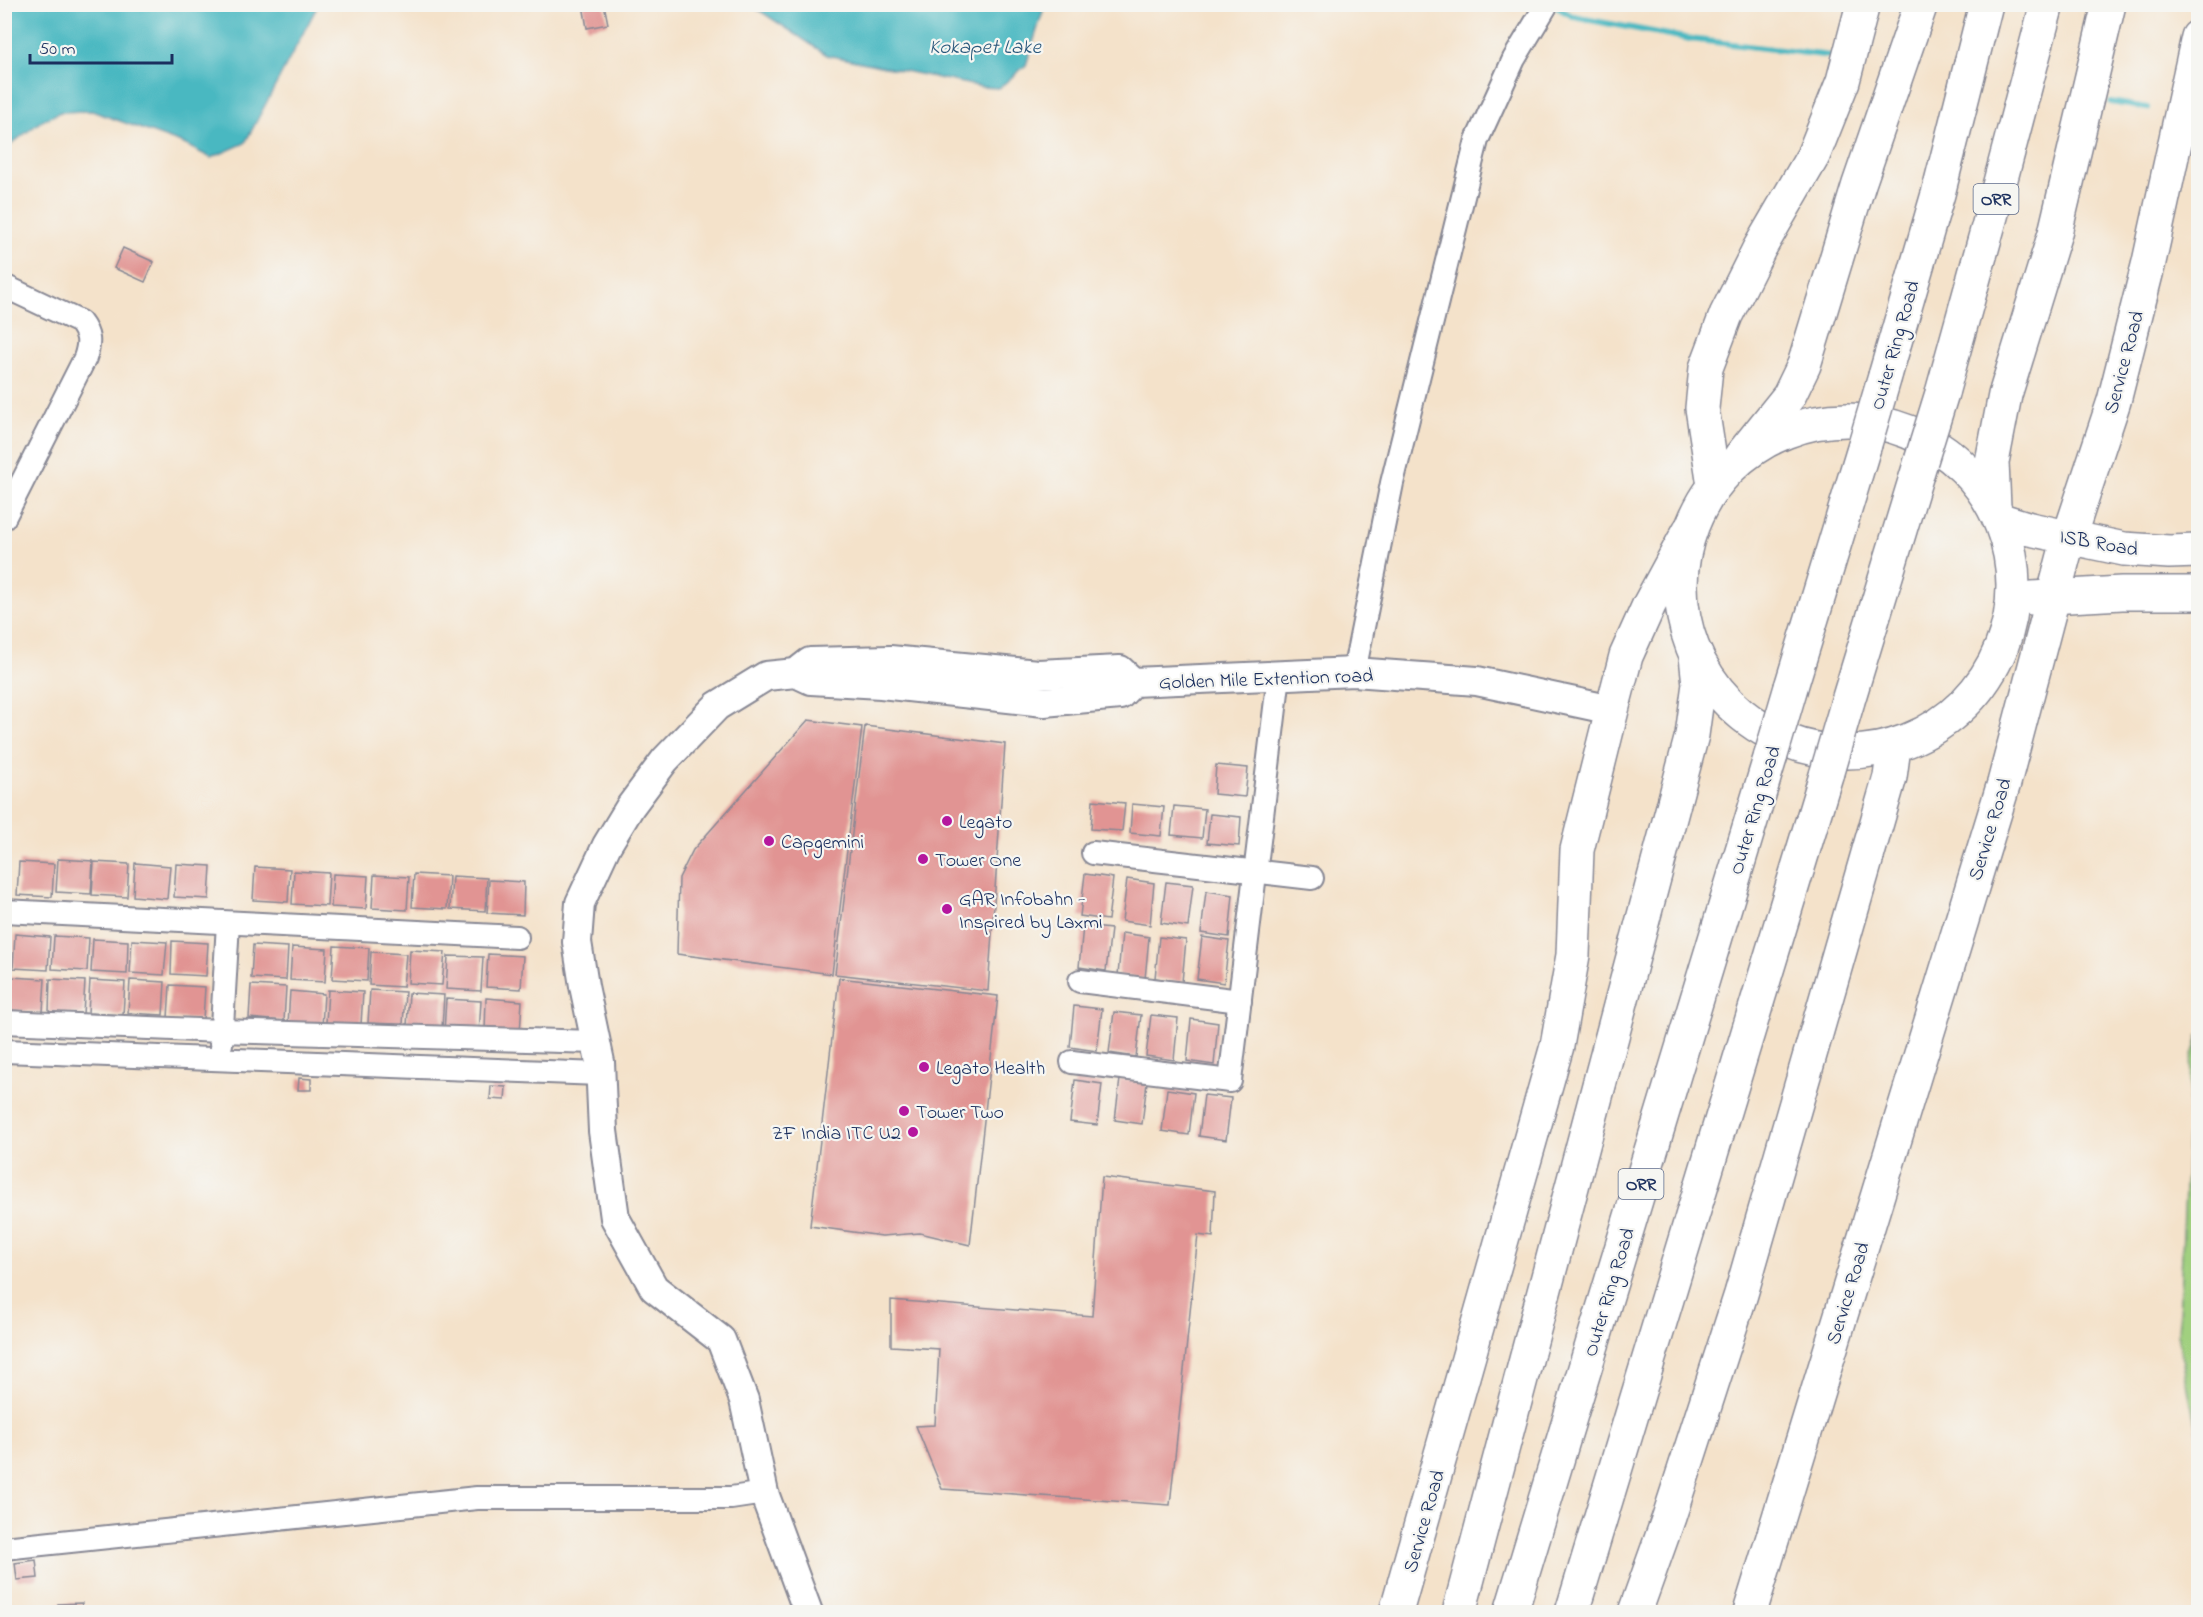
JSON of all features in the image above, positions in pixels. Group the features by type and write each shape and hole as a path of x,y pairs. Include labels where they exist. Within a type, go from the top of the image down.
{"main road":[{"path":"1714,485 1702,408 1706,368 1726,315 1759,249 1813,156 1843,81 1863,4"},
{"name":"Outer Ring Road","path":"1511,1612 1865,444 1938,194 1986,4"},
{"name":"ORR","path":"1572,1612 1942,393 2047,4"},
{"path":"1696,656 1722,696 1758,727 1800,747 1847,754 1894,747 1935,729 1970,700 1997,660 2012,614 2013,566 1997,513 1992,462 2005,395 2055,233 2109,4"},
{"path":"1740,457 1789,396 1804,365 1859,184 1920,9"},
{"name":"Service Road","path":"1750,1612 2004,783 2069,537 2114,401 2149,262 2199,37"},
{"path":"1740,457 1782,431 1830,419 1879,421 1925,437 1965,467 1997,513"},
{"name":"Service Road","path":"1396,1612 1557,1046 1573,955 1577,850 1626,656 1649,605 1714,485 1740,457"},
{"name":"ISB Road","path":"1997,513 2030,529 2124,549 2169,552 2199,550"},
{"path":"1459,1612 1692,735 1699,684 1696,656 1683,615 1681,573 1689,531"},
{"path":"2013,599 2122,593 2199,593"},
{"path":"1635,1612 1669,1517 1741,1294 1890,777 1894,747"}],"street":[{"path":"1354,672 1392,483 1477,140 1514,59 1543,12"},
{"path":"4,286 80,322 88,333 89,345 85,358 4,518"},
{"name":"Golden Mile Extention road","path":"808,1612 764,1492 744,1400 722,1340 654,1288 615,1218 603,1131 600,1074 577,942 580,903 607,845 630,807 665,760 717,706 766,676 796,673 811,680 881,684 1044,702 1120,695 1133,682 1354,672 1477,681 1612,710"},
{"path":"1072,1062 1230,1081 1279,675"},
{"path":"1093,853 1312,878"},
{"path":"4,911 517,937"},
{"path":"221,1059 228,923"},
{"path":"1080,981 1240,1001"},
{"path":"4,1022 595,1042"},
{"path":"4,1051 600,1074"},
{"path":"4,1548 477,1498 731,1498 764,1492"}],"green space":[{"path":"2198,1035 2198,1438 2178,1338 2191,1064"}],"water":[{"path":"5,4 318,5 245,143 211,158 184,144 92,111 60,112 40,122 5,149"},
{"name":"Kokapet Lake","path":"1043,4 1043,11 1026,65 999,88 982,87 827,55 751,5"}],"building":[{"path":"604,4 608,24 587,28 583,5"},
{"path":"123,248 154,262 145,282 114,268"},
{"path":"808,720 862,727 832,974 677,954 679,878 693,850"},
{"name":"Tower One","path":"865,726 1005,744 988,991 835,974"},
{"path":"1216,765 1248,768 1245,797 1214,794"},
{"path":"1093,800 1125,803 1122,831 1091,829"},
{"path":"1132,804 1164,807 1161,836 1130,833"},
{"path":"1174,806 1205,809 1202,838 1171,835"},
{"path":"1210,814 1241,817 1239,846 1207,843"},
{"path":"58,859 93,861 91,894 56,892"},
{"path":"19,862 54,864 52,897 17,895"},
{"path":"94,862 129,864 127,897 92,895"},
{"path":"135,863 170,866 167,899 133,896"},
{"path":"176,864 211,866 209,899 174,897"},
{"path":"255,867 290,869 288,902 253,900"},
{"path":"294,871 329,873 327,906 292,904"},
{"path":"333,874 368,876 366,909 331,907"},
{"path":"414,874 449,876 447,909 412,907"},
{"path":"1085,874 1113,878 1108,920 1080,916"},
{"path":"374,875 409,877 407,910 372,908"},
{"path":"452,876 487,878 485,911 450,909"},
{"path":"1127,879 1154,883 1150,925 1122,921"},
{"path":"489,880 524,882 523,915 487,913"},
{"path":"1166,882 1193,885 1188,927 1161,923"},
{"path":"1206,891 1233,895 1229,937 1201,933"},
{"path":"1083,926 1111,929 1106,971 1079,967"},
{"path":"1122,933 1149,937 1145,979 1118,975"},
{"path":"15,934 50,937 48,970 13,968"},
{"path":"54,936 89,938 87,971 52,969"},
{"path":"1159,937 1186,940 1182,982 1155,978"},
{"path":"1202,937 1229,941 1224,983 1197,979"},
{"path":"93,939 128,941 127,974 91,972"},
{"path":"132,940 167,942 164,975 130,973"},
{"path":"172,941 208,943 206,976 171,974"},
{"path":"253,945 288,947 286,980 251,978"},
{"path":"334,946 369,948 367,981 332,979"},
{"path":"292,947 327,949 325,982 290,980"},
{"path":"410,950 445,952 442,985 408,983"},
{"path":"371,952 406,954 403,987 369,985"},
{"path":"488,954 523,956 521,989 486,987"},
{"path":"448,956 483,957 481,991 446,989"},
{"path":"10,977 45,979 43,1012 8,1010"},
{"name":"Tower Two","path":"839,978 998,996 970,1245 920,1233 882,1236 810,1226"},
{"path":"50,979 85,981 83,1014 49,1012"},
{"path":"90,980 125,982 123,1015 88,1013"},
{"path":"130,980 165,982 163,1015 128,1013"},
{"path":"170,985 205,987 203,1020 168,1018"},
{"path":"251,985 286,987 284,1021 249,1018"},
{"path":"328,990 363,992 361,1025 326,1023"},
{"path":"370,990 405,992 403,1025 368,1023"},
{"path":"290,991 324,994 322,1027 288,1024"},
{"path":"409,993 444,995 442,1028 407,1026"},
{"path":"486,998 522,1001 520,1034 485,1032"},
{"path":"446,999 481,1001 479,1034 444,1032"},
{"path":"1074,1006 1102,1009 1097,1051 1070,1047"},
{"path":"1114,1012 1141,1015 1136,1057 1109,1053"},
{"path":"1151,1015 1178,1018 1174,1060 1146,1056"},
{"path":"1191,1019 1218,1023 1214,1065 1187,1061"},
{"path":"299,1078 311,1079 311,1090 298,1090"},
{"path":"1120,1079 1147,1082 1142,1124 1115,1120"},
{"path":"1075,1080 1102,1084 1097,1125 1070,1122"},
{"path":"491,1086 506,1087 505,1100 490,1099"},
{"path":"1167,1089 1194,1093 1189,1135 1162,1131"},
{"path":"1204,1095 1231,1098 1226,1140 1199,1136"},
{"path":"1102,1177 1215,1191 1213,1237 1198,1235 1170,1505 942,1489 916,1426 935,1425 939,1349 891,1346 891,1300 1092,1316"},
{"path":"36,1560 38,1578 17,1580 15,1563"},
{"path":"82,1603 83,1612 59,1612 58,1604"}],"waterway":[{"path":"1551,4 1574,17 1690,39 1831,56"},
{"path":"2111,102 2147,108"}],"place":[{"name":"Legato","path":"947,821"},
{"name":"Capgemini","path":"769,841"},
{"name":"Tower One","path":"923,859"},
{"name":"GAR Infobahn - Inspired by Laxmi","path":"947,909"},
{"name":"Legato Health","path":"924,1067"},
{"name":"Tower Two","path":"904,1111"},
{"name":"ZF India ITC U2","path":"913,1132"}]}
